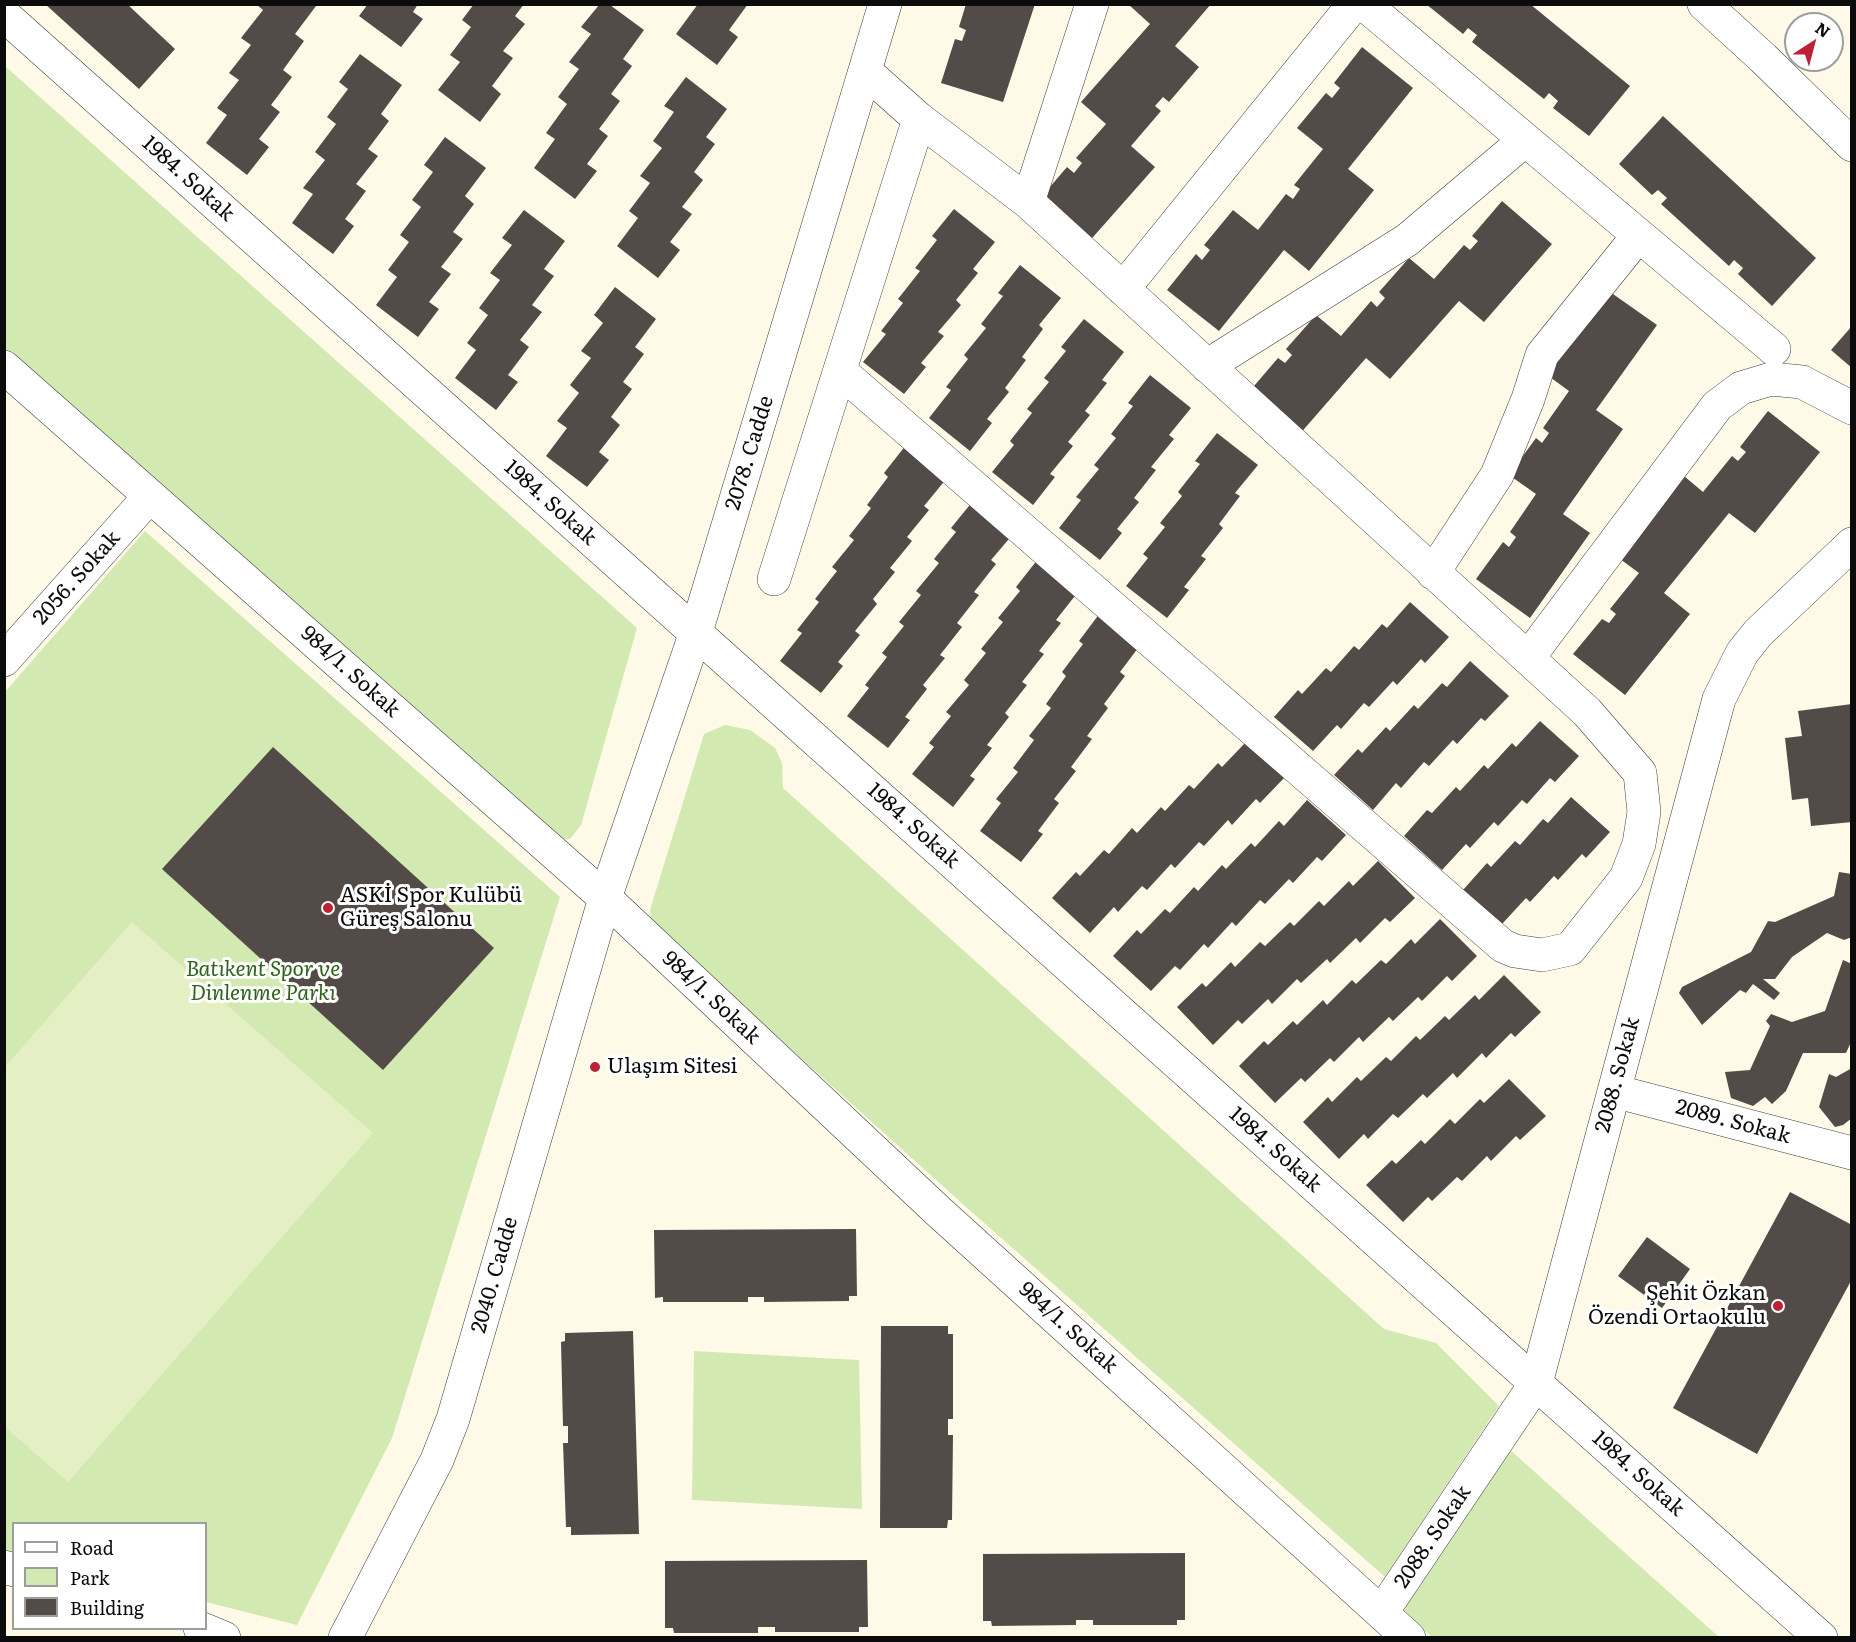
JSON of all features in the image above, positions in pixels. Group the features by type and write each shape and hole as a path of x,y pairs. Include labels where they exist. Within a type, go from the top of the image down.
{"street":[{"name":"2078. Cadde","path":"605,898 696,632 885,4"},
{"path":"1028,202 1092,4"},
{"path":"1123,289 1354,4"},
{"path":"1364,4 1774,349"},
{"path":"1704,4 1763,58 1851,145"},
{"name":"1984. Sokak","path":"4,15 1821,1638"},
{"path":"840,371 1503,946 1515,951 1542,955 1570,949 1626,878 1639,844 1644,812 1640,773 1587,712 1028,202 919,119 865,71"},
{"path":"774,579 919,119"},
{"path":"1207,366 1407,240 1525,140"},
{"path":"1433,573 1497,475 1528,399 1542,355 1638,236"},
{"name":"984/1. Sokak","path":"4,367 605,898 938,1211 1409,1638"},
{"path":"1528,658 1717,406 1741,388 1771,379 1802,382 1851,408"},
{"name":"2056. Sokak","path":"4,660 150,496"},
{"name":"2088. Sokak","path":"1382,1612 1536,1383 1719,699 1742,653 1758,633 1851,544"},
{"name":"2040. Cadde","path":"345,1638 437,1460 453,1419 605,898"},
{"name":"2089. Sokak","path":"1614,1091 1851,1153"},
{"path":"203,1630 224,1638"}],"green space":[{"path":"5,66 637,628 581,825 570,839 552,840 5,363"},
{"name":"Batıkent Spor ve Dinlenme Parkı","path":"145,531 560,897 392,1438 297,1625 207,1602 207,1522 12,1522 12,1552 5,1550 5,692"},
{"path":"725,725 750,730 775,748 782,763 783,788 1384,1329 1436,1343 1499,1406 1385,1577 965,1206 651,921 650,910 704,734"},
{"path":"132,922 373,1133 68,1482 5,1427 5,1067"},
{"path":"694,1351 859,1360 862,1509 692,1500"},
{"path":"1508,1448 1719,1637 1432,1637 1401,1610"}],"building":[{"path":"45,4 127,4 175,49 139,89"},
{"path":"256,4 314,4 316,6 295,34 304,41 283,70 292,77 271,105 280,112 259,139 269,147 247,175 206,143 227,115 217,108 239,80 229,73 251,45 241,38 263,10"},
{"path":"368,4 418,4 413,12 423,19 401,47 359,16"},
{"path":"474,4 524,4 515,16 525,24 503,51 513,58 492,86 501,94 480,122 438,90 460,62 450,55 471,27 462,20"},
{"path":"698,4 748,4 729,30 738,37 717,65 676,34"},
{"path":"966,4 1035,4 1003,102 941,83 955,39 962,41 966,30 959,27"},
{"path":"1128,4 1211,4 1175,46 1199,67 1169,102 1163,97 1155,106 1161,111 1131,146 1155,167 1086,245 1037,202 1067,167 1074,173 1082,163 1076,158 1106,124 1081,102 1150,24"},
{"path":"1426,4 1530,4 1630,86 1589,136 1553,108 1558,101 1549,93 1544,99 1472,42 1477,35 1468,28 1463,34"},
{"path":"599,5 610,5 644,30 623,59 632,66 611,94 620,101 599,129 608,136 587,164 597,171 575,199 534,168 555,139 546,133 567,104 558,97 579,69 569,62 591,34 581,27"},
{"path":"1362,47 1413,88 1348,169 1374,190 1309,271 1284,250 1219,331 1167,290 1196,254 1202,260 1210,250 1204,245 1233,210 1258,230 1286,194 1293,199 1300,189 1294,185 1323,149 1297,128 1326,93 1332,98 1340,88 1334,83"},
{"path":"360,54 402,85 381,114 389,121 368,149 378,156 356,184 366,191 345,219 354,226 333,254 292,223 313,194 303,188 325,160 315,152 336,124 327,117 348,89 339,82"},
{"path":"686,77 727,109 706,137 715,144 694,172 703,180 682,207 692,214 670,242 680,250 658,278 617,246 638,218 629,211 650,183 640,176 662,148 653,141 674,112 664,106"},
{"path":"1663,116 1816,258 1772,306 1738,274 1743,268 1734,260 1729,266 1661,204 1667,198 1658,190 1652,195 1619,164"},
{"path":"445,137 486,168 465,196 474,204 453,232 463,239 441,267 451,274 429,302 439,309 418,337 376,305 397,277 388,270 409,242 400,235 421,207 412,200 433,172 424,165"},
{"path":"1502,201 1552,244 1484,322 1459,301 1390,379 1366,358 1298,436 1248,393 1278,358 1285,363 1292,355 1286,349 1316,315 1341,336 1371,301 1377,307 1385,298 1379,292 1409,258 1434,279 1464,245 1470,250 1478,241 1472,236"},
{"path":"954,209 995,242 973,269 978,273 956,300 961,305 938,332 944,336 921,363 926,367 904,394 863,362 886,334 881,331 903,303 898,299 920,271 915,268 937,240 932,236"},
{"path":"524,210 565,241 544,269 554,276 532,305 542,312 520,340 529,347 508,375 518,382 496,410 455,378 476,350 467,343 488,315 479,308 500,280 490,273 512,245 502,238"},
{"path":"1020,265 1061,298 1039,325 1043,329 1022,357 1026,360 1005,388 1009,392 987,419 992,423 970,451 929,418 951,390 946,387 968,359 964,355 986,328 981,324 1003,296 998,293"},
{"path":"615,287 656,319 635,347 644,354 623,382 632,389 611,417 620,425 599,452 609,460 587,487 546,456 567,428 557,421 579,393 570,385 591,358 581,351 603,323 594,315"},
{"path":"1603,287 1657,325 1596,410 1623,429 1563,514 1590,533 1530,618 1476,579 1503,542 1509,547 1516,537 1510,532 1536,494 1509,475 1536,438 1542,443 1549,433 1543,428 1569,391 1543,372"},
{"path":"1084,319 1124,352 1102,380 1107,383 1085,411 1090,415 1068,442 1073,446 1050,474 1055,477 1033,505 992,472 1014,445 1010,441 1032,413 1027,409 1049,382 1044,378 1066,351 1061,347"},
{"path":"1852,326 1852,368 1831,350"},
{"path":"1150,375 1191,408 1169,435 1174,439 1151,467 1156,470 1134,498 1139,502 1117,529 1122,533 1100,560 1059,528 1081,500 1076,497 1099,469 1094,465 1116,438 1111,434 1133,406 1128,403"},
{"path":"1768,411 1820,452 1755,533 1729,513 1664,593 1690,614 1625,695 1573,654 1602,619 1609,623 1616,614 1610,609 1639,573 1612,553 1678,471 1703,492 1732,456 1738,461 1746,452 1740,447"},
{"path":"1217,433 1258,465 1235,493 1240,496 1219,524 1223,528 1201,556 1206,559 1184,587 1189,590 1167,618 1126,586 1148,558 1143,554 1165,527 1160,523 1182,496 1178,492 1200,464 1195,461"},
{"path":"906,445 947,478 924,506 929,510 907,537 912,541 890,568 895,572 873,599 877,604 855,631 860,635 838,662 843,666 821,693 780,661 802,633 797,630 819,602 815,599 837,571 832,567 854,540 849,536 871,508 867,505 888,477 884,473"},
{"path":"973,501 1014,533 991,560 996,564 974,592 979,595 957,623 962,627 940,655 945,658 923,685 927,689 905,717 910,720 888,748 847,716 869,688 865,685 887,657 882,653 904,626 899,622 921,595 916,591 939,563 934,559 956,532 951,528"},
{"path":"1038,559 1078,592 1056,620 1061,623 1039,651 1044,654 1022,682 1027,685 1005,713 1009,717 987,745 992,748 970,776 975,779 953,807 912,774 934,747 929,743 951,716 946,712 969,685 964,680 986,653 981,649 1003,622 998,618 1020,591 1016,587"},
{"path":"1410,602 1449,637 1425,663 1421,659 1397,685 1393,681 1369,707 1364,703 1341,729 1337,725 1313,751 1274,717 1298,690 1302,694 1326,668 1331,672 1354,646 1359,650 1382,624 1387,628"},
{"path":"1100,613 1141,644 1120,672 1125,676 1104,704 1108,708 1087,736 1092,739 1071,767 1076,771 1054,799 1059,803 1038,831 1043,834 1021,862 980,831 1001,803 996,799 1018,772 1013,768 1034,740 1029,736 1051,708 1046,704 1066,676 1062,672 1083,644 1079,641"},
{"path":"1470,661 1509,696 1485,721 1481,718 1457,744 1453,740 1429,766 1424,762 1401,788 1396,783 1373,810 1334,775 1358,749 1362,753 1386,727 1390,731 1414,705 1418,709 1442,683 1447,687"},
{"path":"1852,704 1852,822 1811,826 1808,798 1792,800 1785,738 1802,736 1798,711"},
{"path":"1540,721 1579,756 1555,782 1550,778 1527,804 1522,800 1498,826 1494,822 1470,848 1466,844 1442,870 1404,836 1427,810 1432,813 1456,787 1460,791 1484,765 1488,769 1512,743 1516,747"},
{"path":"1246,742 1285,777 1260,803 1256,799 1232,825 1228,820 1204,846 1199,842 1175,868 1171,864 1147,890 1142,886 1118,912 1114,907 1090,933 1052,898 1076,872 1080,876 1104,850 1109,854 1132,828 1137,833 1161,807 1165,811 1189,785 1194,789 1218,763 1222,767"},
{"name":"ASKİ Spor Kulübü Güreş Salonu","path":"273,747 494,948 383,1070 162,869"},
{"path":"1571,797 1610,832 1586,858 1582,854 1558,880 1554,876 1530,902 1526,898 1502,924 1463,890 1487,863 1491,867 1515,841 1520,845 1543,819 1548,823"},
{"path":"1307,800 1346,835 1322,861 1317,857 1293,883 1289,879 1265,904 1260,900 1236,926 1232,922 1208,948 1204,944 1180,970 1175,966 1151,991 1113,956 1137,930 1141,934 1165,909 1170,913 1194,887 1198,891 1222,865 1226,869 1251,843 1255,847 1279,821 1284,826"},
{"path":"1378,861 1415,898 1390,922 1385,918 1360,943 1356,938 1330,963 1327,959 1301,983 1297,979 1272,1004 1268,999 1242,1024 1238,1020 1213,1045 1177,1007 1202,983 1206,987 1231,962 1235,967 1260,942 1265,946 1290,922 1294,926 1319,901 1324,906 1349,881 1353,886"},
{"path":"1839,872 1852,874 1852,937 1844,940 1827,933 1792,957 1775,979 1763,979 1780,993 1774,1000 1753,984 1746,993 1740,990 1702,1025 1679,993 1682,987 1751,952 1768,921 1775,922 1834,896"},
{"path":"1440,919 1477,956 1452,981 1447,976 1422,1001 1418,997 1393,1021 1389,1017 1363,1042 1359,1037 1334,1062 1330,1058 1305,1082 1301,1078 1275,1103 1239,1066 1264,1041 1268,1045 1293,1021 1297,1025 1323,1000 1327,1005 1352,980 1356,984 1381,960 1386,964 1411,939 1415,944"},
{"path":"1843,960 1852,964 1852,1040 1846,1053 1803,1053 1786,1091 1772,1104 1765,1097 1753,1106 1731,1098 1725,1072 1750,1070 1770,1026 1766,1021 1771,1014 1792,1022 1825,1011"},
{"path":"1504,975 1541,1012 1515,1037 1511,1033 1486,1058 1482,1053 1457,1078 1453,1073 1427,1098 1423,1094 1398,1118 1393,1114 1368,1139 1364,1134 1339,1159 1303,1122 1328,1097 1332,1102 1357,1077 1361,1081 1386,1057 1391,1061 1416,1036 1420,1040 1445,1016 1449,1020 1475,995 1479,1000"},
{"path":"1852,1068 1852,1118 1843,1125 1835,1127 1819,1107 1829,1074 1836,1077"},
{"path":"1509,1079 1546,1116 1520,1140 1516,1136 1491,1161 1487,1156 1462,1181 1457,1177 1432,1201 1428,1197 1403,1222 1366,1185 1392,1160 1396,1164 1421,1140 1425,1144 1450,1119 1455,1124 1480,1099 1484,1103"},
{"path":"1790,1192 1852,1225 1852,1279 1757,1454 1673,1408"},
{"path":"856,1229 857,1296 849,1296 849,1301 764,1302 764,1297 748,1297 748,1302 663,1302 663,1297 655,1298 654,1230"},
{"path":"1647,1237 1690,1269 1662,1308 1618,1276"},
{"path":"881,1326 948,1326 948,1334 953,1334 953,1419 948,1419 948,1435 953,1435 952,1520 948,1520 947,1528 880,1528"},
{"path":"633,1331 639,1534 571,1535 571,1527 566,1527 563,1443 568,1443 568,1426 563,1426 561,1342 565,1341 565,1333"},
{"path":"1185,1553 1185,1620 1177,1620 1177,1625 1093,1625 1093,1620 1076,1620 1076,1625 992,1626 991,1621 983,1621 983,1554"},
{"path":"867,1560 868,1627 859,1627 859,1632 775,1632 775,1627 758,1627 758,1633 674,1633 673,1628 665,1628 665,1561"}],"place":[{"name":"ASKİ Spor Kulübü Güreş Salonu","path":"328,908"},
{"name":"Ulaşım Sitesi","path":"595,1067"},
{"name":"Şehit Özkan Özendi Ortaokulu","path":"1778,1306"}]}
